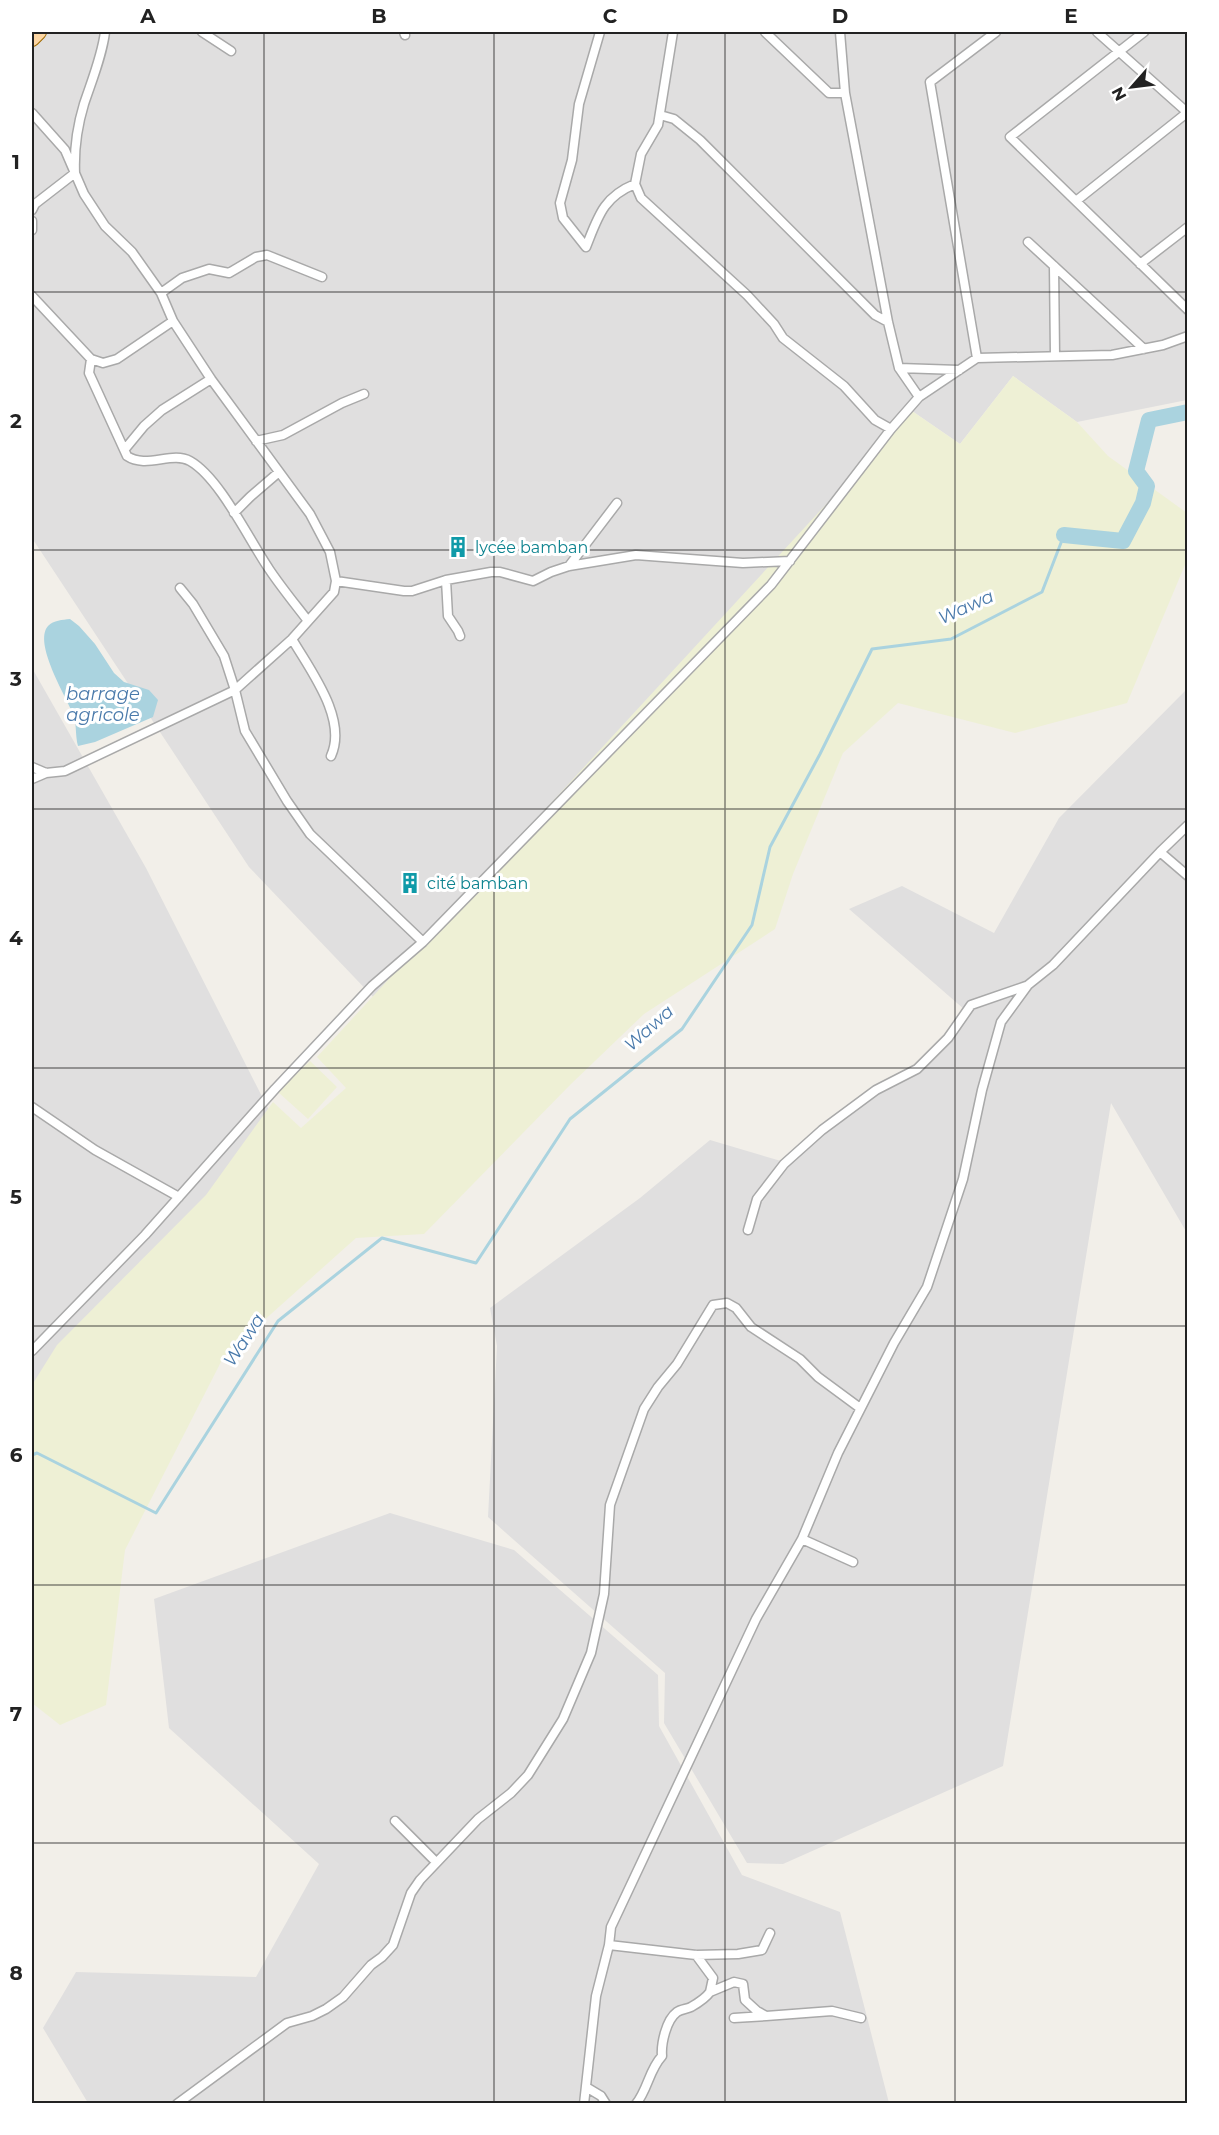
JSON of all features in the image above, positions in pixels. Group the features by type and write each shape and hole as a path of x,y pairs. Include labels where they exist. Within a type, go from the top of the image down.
{"main road":[{"path":"32,39 39,32"}],"street":[{"path":"75,173 74,146 83,106 103,47 105,32"},
{"path":"202,32 231,51"},
{"path":"600,32 579,104 572,160 560,202 563,218 586,247 601,211 619,191 635,184"},
{"path":"673,32 658,125 641,154 635,184 641,198 747,295 774,324 783,338 844,386 875,420 891,429"},
{"path":"765,32 829,93 845,93"},
{"path":"840,32 845,93 888,322 899,368 919,397"},
{"path":"977,358 930,82 996,32"},
{"path":"1076,201 1187,113 1097,32"},
{"path":"1144,32 1010,137 1188,310"},
{"path":"32,113 65,150 84,194 105,226 132,252 161,293 173,321 211,379 310,514 330,552 336,581 334,592 292,639 235,690 65,771 46,773 32,779"},
{"path":"660,115 674,119 700,140 875,315 888,322"},
{"path":"65,150 74,146"},
{"path":"32,210 35,204 75,173"},
{"path":"32,221 32,230"},
{"path":"1140,264 1188,227"},
{"path":"1028,242 1144,349"},
{"path":"161,293 182,278 209,269 229,273 256,257 267,255 322,277"},
{"path":"1054,266 1055,356"},
{"path":"32,296 91,359 103,363 117,359 173,321"},
{"path":"32,1351 145,1234 275,1089 372,986 423,942 771,585 891,429 919,397 977,358 1112,355 1163,345 1188,336"},
{"path":"91,359 90,373 127,456 132,460 182,458 203,469 269,569 308,621"},
{"path":"899,368 959,370"},
{"path":"125,449 144,426 162,410 211,379"},
{"path":"256,441 283,435 342,403 364,394"},
{"path":"234,513 279,472"},
{"path":"569,566 618,502"},
{"path":"336,581 412,591 446,580 500,572 533,580 569,566 636,555 743,563 790,561"},
{"path":"446,580 448,616 460,636"},
{"path":"180,588 193,604 224,656 245,731 310,834 423,942"},
{"path":"292,639 330,705 336,737 331,756"},
{"path":"32,767 46,773"},
{"path":"584,2103 596,1996 609,1945 611,1927 756,1619 802,1539 838,1453 860,1408 927,1287 963,1179 982,1090 1001,1022 1028,985 1053,965 1188,825"},
{"path":"1160,852 1188,876"},
{"path":"748,1230 757,1199 784,1164 822,1130 876,1090 917,1069 948,1038 971,1005 1028,985"},
{"path":"32,1107 95,1150 179,1197"},
{"path":"177,2103 288,2024 312,2016 343,1997 371,1965 393,1945 411,1893 420,1880 478,1819 511,1793 528,1775 570,1704 591,1653 604,1594 610,1505 629,1446 644,1409 677,1364 713,1305 727,1303 736,1308 751,1327 800,1359 818,1377 860,1408"},
{"path":"802,1539 853,1562"},
{"path":"395,1821 436,1862"},
{"path":"609,1945 696,1955 738,1954 762,1950 770,1933"},
{"path":"696,1955 713,1978 710,1992"},
{"path":"636,2103 656,2063 662,2056 661,2045 677,2011 698,2003 710,1992 734,1982 743,1983 746,2000 766,2016"},
{"path":"734,2018 832,2011 861,2018"},
{"path":"586,2087 601,2096 606,2103"}],"shaded area":[{"path":"32,32 1187,32 1187,400 1077,422 1013,376 960,444 912,411 376,1000 249,867 32,538"},
{"path":"32,668 146,868 312,1195 32,1439"},
{"path":"1187,689 1187,1233 1111,1103 1003,1766 783,1864 747,1863 664,1723 665,1673 488,1517 497,1346 490,1308 640,1198 710,1140 781,1161 949,1043 965,1010 849,909 902,886 994,933 1059,818"},
{"path":"390,1513 514,1550 658,1675 659,1726 742,1875 840,1912 889,2103 88,2103 43,2028 76,1972 256,1977 319,1864 169,1728 154,1599"}],"green space":[{"path":"1013,376 1077,422 1108,456 1187,513 1187,560 1127,703 1015,733 898,703 843,753 793,874 775,929 644,1014 571,1084 424,1234 356,1238 224,1356 125,1550 106,1705 60,1725 32,1703 32,1385 57,1345 206,1195 273,1102 301,1128 346,1088 317,1057 912,411 960,444"},
{"path":"310,1061 337,1087 308,1119 278,1092"}],"water":[{"name":"barrage agricole","path":"70,619 95,644 114,673 124,682 149,690 158,700 153,717 95,742 78,746 73,714 47,657 44,634 48,626 55,621"}],"waterway":[{"name":"Wawa","path":"1064,535 1123,541 1143,503 1147,486 1136,471 1149,420 1188,412"},
{"name":"Wawa","path":"32,1455 37,1453 156,1513 278,1321 382,1238 476,1263 570,1119 682,1029 752,925 770,847 820,754 872,649 951,639 1042,592 1064,535"}],"place":[{"name":"lycée bamban","path":"458,547"},
{"name":"cité bamban","path":"410,883"}]}
